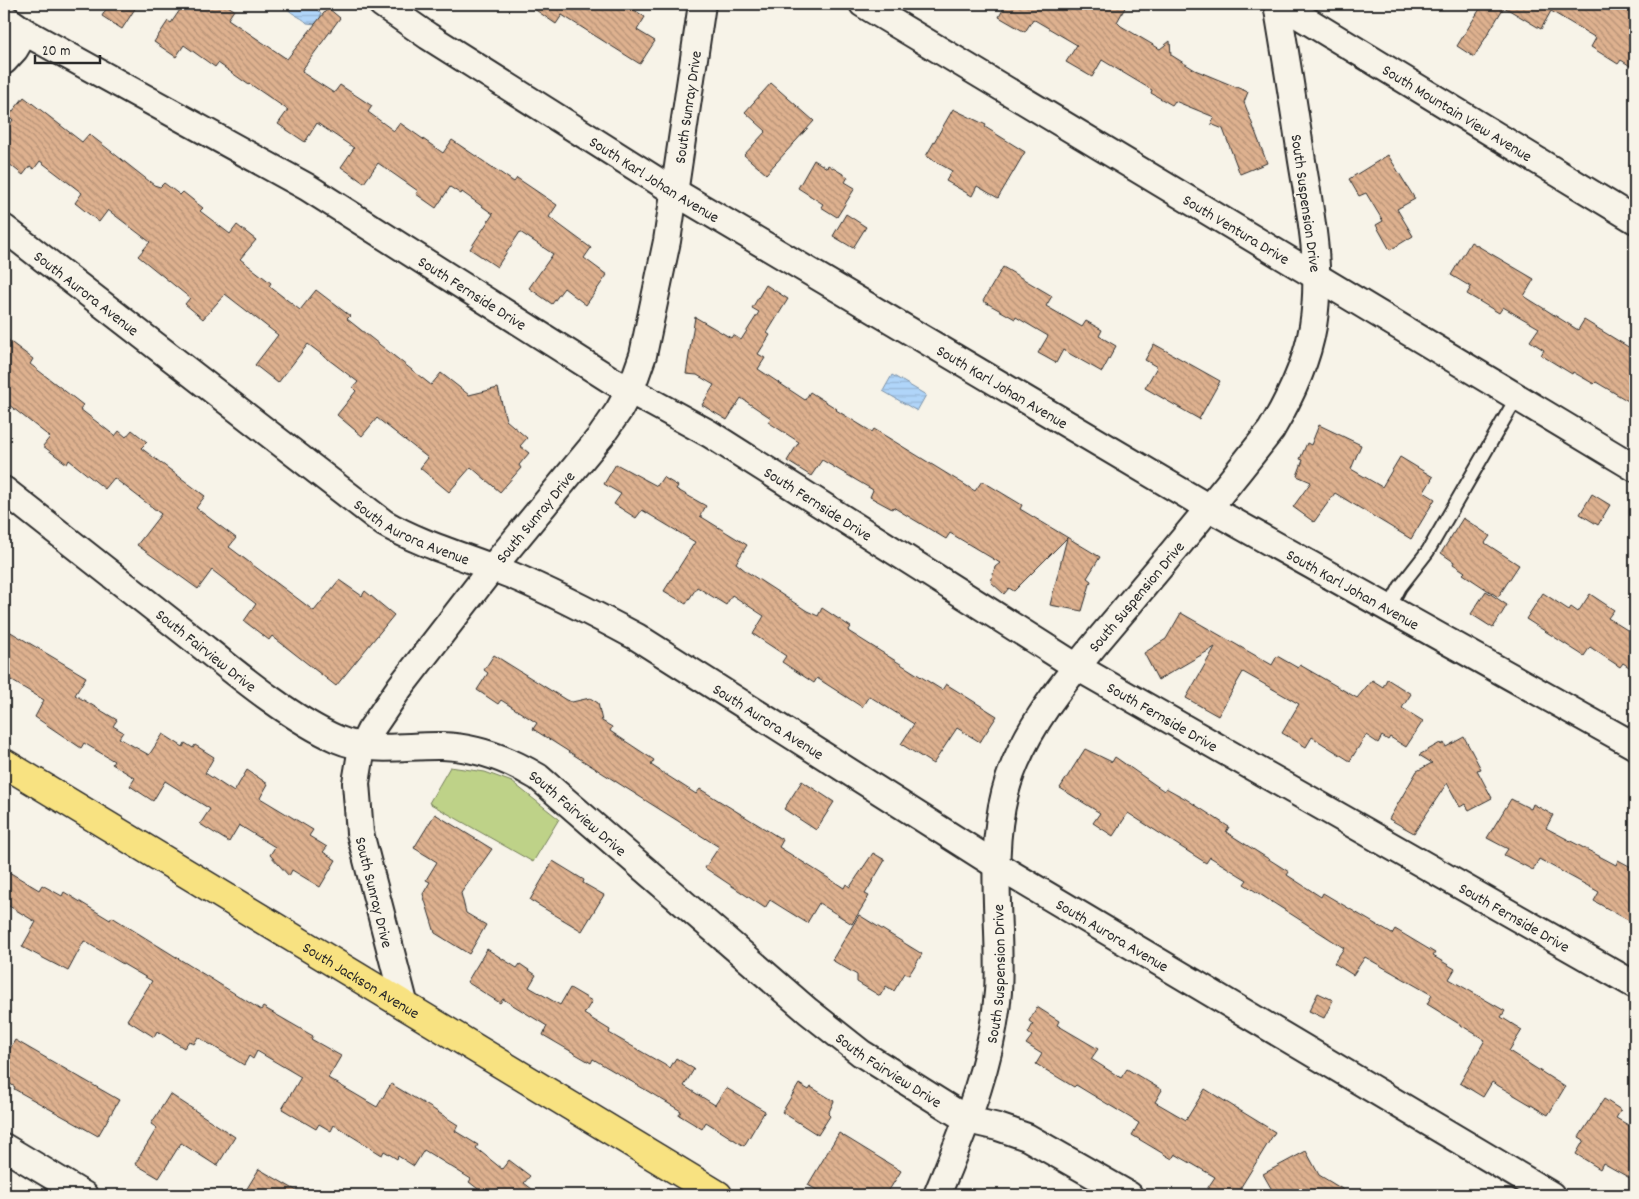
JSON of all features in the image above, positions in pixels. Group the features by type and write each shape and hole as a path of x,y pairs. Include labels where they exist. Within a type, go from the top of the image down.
{"main road":[{"name":"South Jackson Avenue","path":"4,763 718,1195"}],"street":[{"name":"South Karl Johan Avenue","path":"382,4 428,36 675,192 1210,508 1635,746"},
{"name":"South Sunray Drive","path":"405,1006 360,833 356,783 362,747 370,731 400,687 492,568 601,436 619,410 628,390 632,386 643,355 667,241 702,4"},
{"name":"South Ventura Drive","path":"863,4 1635,468"},
{"name":"South Suspension Drive","path":"937,1195 968,1120 988,1059 994,1025 998,958 996,865 1000,820 1005,792 1018,756 1037,722 1077,667 1210,508 1271,430 1286,405 1303,365 1313,328 1318,277 1317,250 1278,4"},
{"name":"South Mountain View Avenue","path":"1278,4 1635,220"},
{"name":"South Fernside Drive","path":"4,17 25,32 307,187 628,390 710,434 1077,667 1635,985"},
{"path":"4,61 15,49 25,32"},
{"name":"South Aurora Avenue","path":"4,228 372,515 412,538 492,568 578,605 637,637 996,865 1551,1195"},
{"name":"South Fairview Drive","path":"4,490 263,692 326,734 362,747 461,747 494,755 523,768 553,789 808,1012 861,1053 968,1120 998,1127 1026,1137 1129,1195"},
{"path":"4,1146 84,1195"}],"lane":[{"path":"1389,608 1400,587 1428,550 1517,397"}],"green space":[{"path":"450,767 485,772 512,782 559,819 533,862 429,803"}],"water":[{"path":"285,4 311,4 321,14 320,19 316,24 307,23 292,13"},
{"path":"892,375 926,395 917,411 883,391"}],"building":[{"path":"109,4 138,4 122,29 102,16"},
{"path":"184,4 225,4 234,10 228,19 287,59 328,8 340,18 302,70 303,73 334,93 340,85 372,106 368,112 394,131 400,123 443,153 452,140 514,182 517,178 557,205 549,217 591,248 584,258 607,275 586,305 564,288 552,304 529,288 553,254 520,232 497,267 470,249 493,214 462,192 461,194 450,187 436,208 416,194 418,191 378,163 364,183 341,167 354,148 317,123 305,142 278,124 288,110 250,84 218,63 215,67 184,45 176,57 154,42 168,21 171,23"},
{"path":"527,4 625,4 645,17 637,30 655,41 640,64 562,15 556,24"},
{"path":"1006,4 1127,4 1117,22 1121,26 1160,49 1170,41 1171,55 1195,70 1248,92 1244,102 1267,163 1240,174 1223,129 1211,124 1214,117 1175,101 1172,105 1151,93 1152,90 1102,60 1092,77 1066,62 1077,45 1033,19 1025,32 999,17"},
{"path":"1483,4 1635,4 1635,69 1621,60 1618,64 1591,47 1596,38 1551,11 1541,29 1504,7 1474,57 1457,46"},
{"path":"771,83 814,121 766,174 744,155 766,131 745,112"},
{"path":"24,97 82,142 89,134 154,185 160,187 164,183 180,195 183,192 203,208 200,211 230,234 237,225 256,240 240,259 271,283 269,286 300,310 316,290 350,316 347,319 431,385 441,373 469,395 498,388 506,420 527,438 520,446 529,453 519,465 521,468 500,492 471,467 449,492 420,468 428,458 377,418 362,436 337,415 356,391 353,388 358,382 308,344 278,383 255,365 278,335 225,294 203,319 185,304 190,298 138,256 150,242 108,210 99,222 75,203 82,193 40,161 34,169 30,166 23,175 4,160 4,132 13,120 9,116"},
{"path":"953,109 986,125 985,127 1025,152 998,198 977,186 972,196 946,181 952,171 926,156"},
{"path":"1388,155 1415,199 1397,209 1413,236 1390,250 1376,225 1383,221 1366,193 1359,196 1349,179"},
{"path":"814,160 827,168 828,165 848,177 845,182 855,188 837,217 821,207 823,204 798,188"},
{"path":"846,214 866,227 853,248 833,236"},
{"path":"1471,242 1534,279 1524,296 1578,330 1584,320 1635,351 1635,405 1596,382 1594,384 1573,372 1572,374 1541,355 1544,350 1530,341 1539,328 1503,307 1499,313 1467,294 1471,287 1451,275"},
{"path":"1003,267 1052,296 1046,306 1082,327 1086,321 1102,330 1099,336 1116,346 1102,372 1063,350 1056,363 1038,353 1048,336 1016,317 1015,319 983,301"},
{"path":"766,285 788,299 767,333 770,335 758,354 765,358 758,369 805,400 810,392 872,432 874,429 975,491 982,481 1022,505 1020,509 1100,557 1087,578 1091,581 1082,611 1050,605 1067,538 1014,591 1009,588 1004,594 991,582 995,567 1000,563 950,533 946,539 893,507 892,509 870,497 873,490 822,460 811,476 787,461 799,442 768,422 771,418 741,398 727,420 702,405 714,385 697,375 686,374 695,317 731,338 733,335 741,340 759,312 752,308"},
{"path":"4,337 33,359 30,364 83,405 80,409 115,436 119,431 126,437 132,430 147,442 141,448 205,496 196,508 236,538 229,547 314,611 339,580 362,596 365,591 394,615 336,686 272,636 269,640 244,621 256,604 212,570 198,589 137,545 161,514 114,478 105,489 69,460 67,464 43,446 50,437 4,401"},
{"path":"1154,344 1220,381 1199,419 1145,388 1157,367 1145,360"},
{"path":"1319,425 1361,445 1351,469 1382,487 1400,457 1433,477 1424,492 1435,499 1411,539 1335,493 1314,522 1293,507 1311,482 1297,476 1303,460 1300,459 1307,443 1311,445"},
{"path":"616,464 657,486 663,477 678,486 676,489 706,506 700,516 747,545 736,563 747,572 807,611 818,616 822,608 851,627 848,631 942,690 946,684 997,716 980,742 957,728 933,764 901,744 914,724 869,696 862,707 817,678 814,683 782,662 786,656 753,634 764,616 732,595 726,605 697,587 686,604 664,591 695,542 642,510 636,518 614,504 621,494 604,484"},
{"path":"1592,494 1610,505 1598,525 1580,514"},
{"path":"1463,518 1490,536 1485,543 1519,565 1498,597 1463,574 1465,572 1441,553"},
{"path":"1486,591 1507,605 1493,628 1471,614"},
{"path":"1543,593 1569,610 1571,607 1578,612 1590,594 1614,610 1608,618 1635,635 1635,671 1623,663 1620,667 1590,647 1584,656 1526,619"},
{"path":"1181,613 1272,665 1277,656 1298,668 1300,665 1357,698 1372,680 1383,687 1387,679 1411,694 1402,708 1423,721 1406,747 1390,737 1388,740 1382,736 1378,743 1366,735 1350,761 1312,737 1306,747 1282,733 1299,704 1243,672 1218,716 1186,698 1215,647 1158,680 1144,653 1166,639"},
{"path":"4,628 86,677 75,695 117,720 113,726 123,732 119,738 149,755 163,734 183,747 185,743 193,748 195,745 214,757 205,773 234,792 247,770 268,784 260,798 313,830 309,836 327,847 323,852 336,860 320,887 292,870 289,876 270,855 275,847 239,825 229,842 200,824 210,809 165,781 153,801 130,786 135,778 112,764 114,761 84,743 81,748 35,717 44,700 4,676"},
{"path":"494,655 566,700 572,702 590,698 598,703 602,721 612,727 610,731 654,760 651,765 696,794 700,789 783,840 779,847 844,888 846,884 850,887 873,853 885,860 865,894 869,896 852,924 819,903 807,923 770,900 765,908 705,868 719,847 533,729 537,723 501,700 498,704 477,690 488,673 484,670"},
{"path":"1464,737 1481,769 1477,770 1492,798 1469,810 1465,804 1460,807 1447,783 1414,833 1389,819 1417,771 1432,763 1419,755 1440,743 1441,745 1444,743 1446,747"},
{"path":"1085,749 1112,762 1115,757 1164,791 1166,788 1186,799 1229,827 1226,832 1289,872 1287,875 1321,897 1323,893 1392,934 1395,929 1435,953 1433,956 1455,969 1449,979 1505,1011 1501,1017 1522,1030 1509,1051 1565,1087 1548,1115 1492,1082 1483,1097 1460,1083 1485,1040 1427,1004 1432,995 1365,957 1353,975 1334,963 1344,948 1244,884 1247,880 1210,857 1206,863 1128,813 1113,836 1093,823 1100,813 1060,788"},
{"path":"802,781 834,802 816,830 784,809"},
{"path":"1511,799 1531,809 1533,804 1553,815 1546,828 1616,865 1618,860 1635,869 1635,924 1594,901 1599,892 1539,859 1533,870 1504,855 1508,849 1487,838"},
{"path":"435,814 492,849 461,893 466,913 486,925 469,954 435,933 423,894 430,882 426,880 437,862 414,848"},
{"path":"553,861 584,880 583,883 604,895 582,931 530,900"},
{"path":"4,869 39,890 42,885 62,896 64,892 110,920 112,917 261,1010 263,1007 313,1036 311,1039 341,1056 328,1078 377,1107 391,1084 458,1125 455,1131 478,1145 476,1148 502,1169 509,1160 530,1176 524,1183 540,1195 486,1195 469,1182 471,1179 424,1150 414,1166 398,1156 397,1159 384,1151 382,1155 334,1125 331,1131 319,1124 316,1129 282,1109 301,1077 257,1051 253,1059 249,1056 244,1065 198,1037 194,1044 189,1041 184,1048 157,1031 154,1037 127,1020 152,981 84,941 68,971 22,947 36,922 4,903"},
{"path":"859,915 922,954 909,975 905,973 894,991 886,986 880,996 857,982 857,975 832,960"},
{"path":"487,949 517,968 520,964 536,975 529,987 560,1005 570,988 592,1001 584,1014 610,1030 609,1033 670,1068 676,1058 694,1069 684,1086 715,1105 726,1088 765,1111 744,1146 706,1122 702,1129 679,1115 681,1111 639,1086 593,1059 591,1063 543,1035 547,1026 503,999 500,1003 467,982"},
{"path":"1318,993 1333,1000 1324,1018 1309,1011"},
{"path":"1037,1007 1059,1021 1057,1025 1098,1049 1091,1059 1121,1078 1127,1069 1162,1090 1155,1102 1186,1120 1205,1089 1275,1132 1236,1195 1217,1195 1207,1189 1215,1177 1175,1154 1172,1159 1132,1135 1139,1123 1076,1085 1074,1087 1036,1064 1042,1054 1026,1044 1032,1036 1028,1033 1033,1024 1029,1021"},
{"path":"15,1040 119,1100 98,1136 14,1089 15,1087 4,1080 4,1059"},
{"path":"799,1084 809,1090 811,1087 834,1101 828,1114 830,1116 818,1135 782,1112"},
{"path":"170,1094 235,1137 217,1166 181,1143 159,1178 135,1164 157,1128 151,1124"},
{"path":"1604,1099 1621,1110 1616,1118 1635,1129 1635,1181 1603,1163 1600,1169 1576,1154 1584,1140 1579,1137"},
{"path":"839,1133 901,1171 886,1195 825,1195 808,1185"},
{"path":"1306,1151 1319,1175 1352,1195 1275,1195 1263,1174"},
{"path":"259,1169 304,1195 243,1195"}]}
